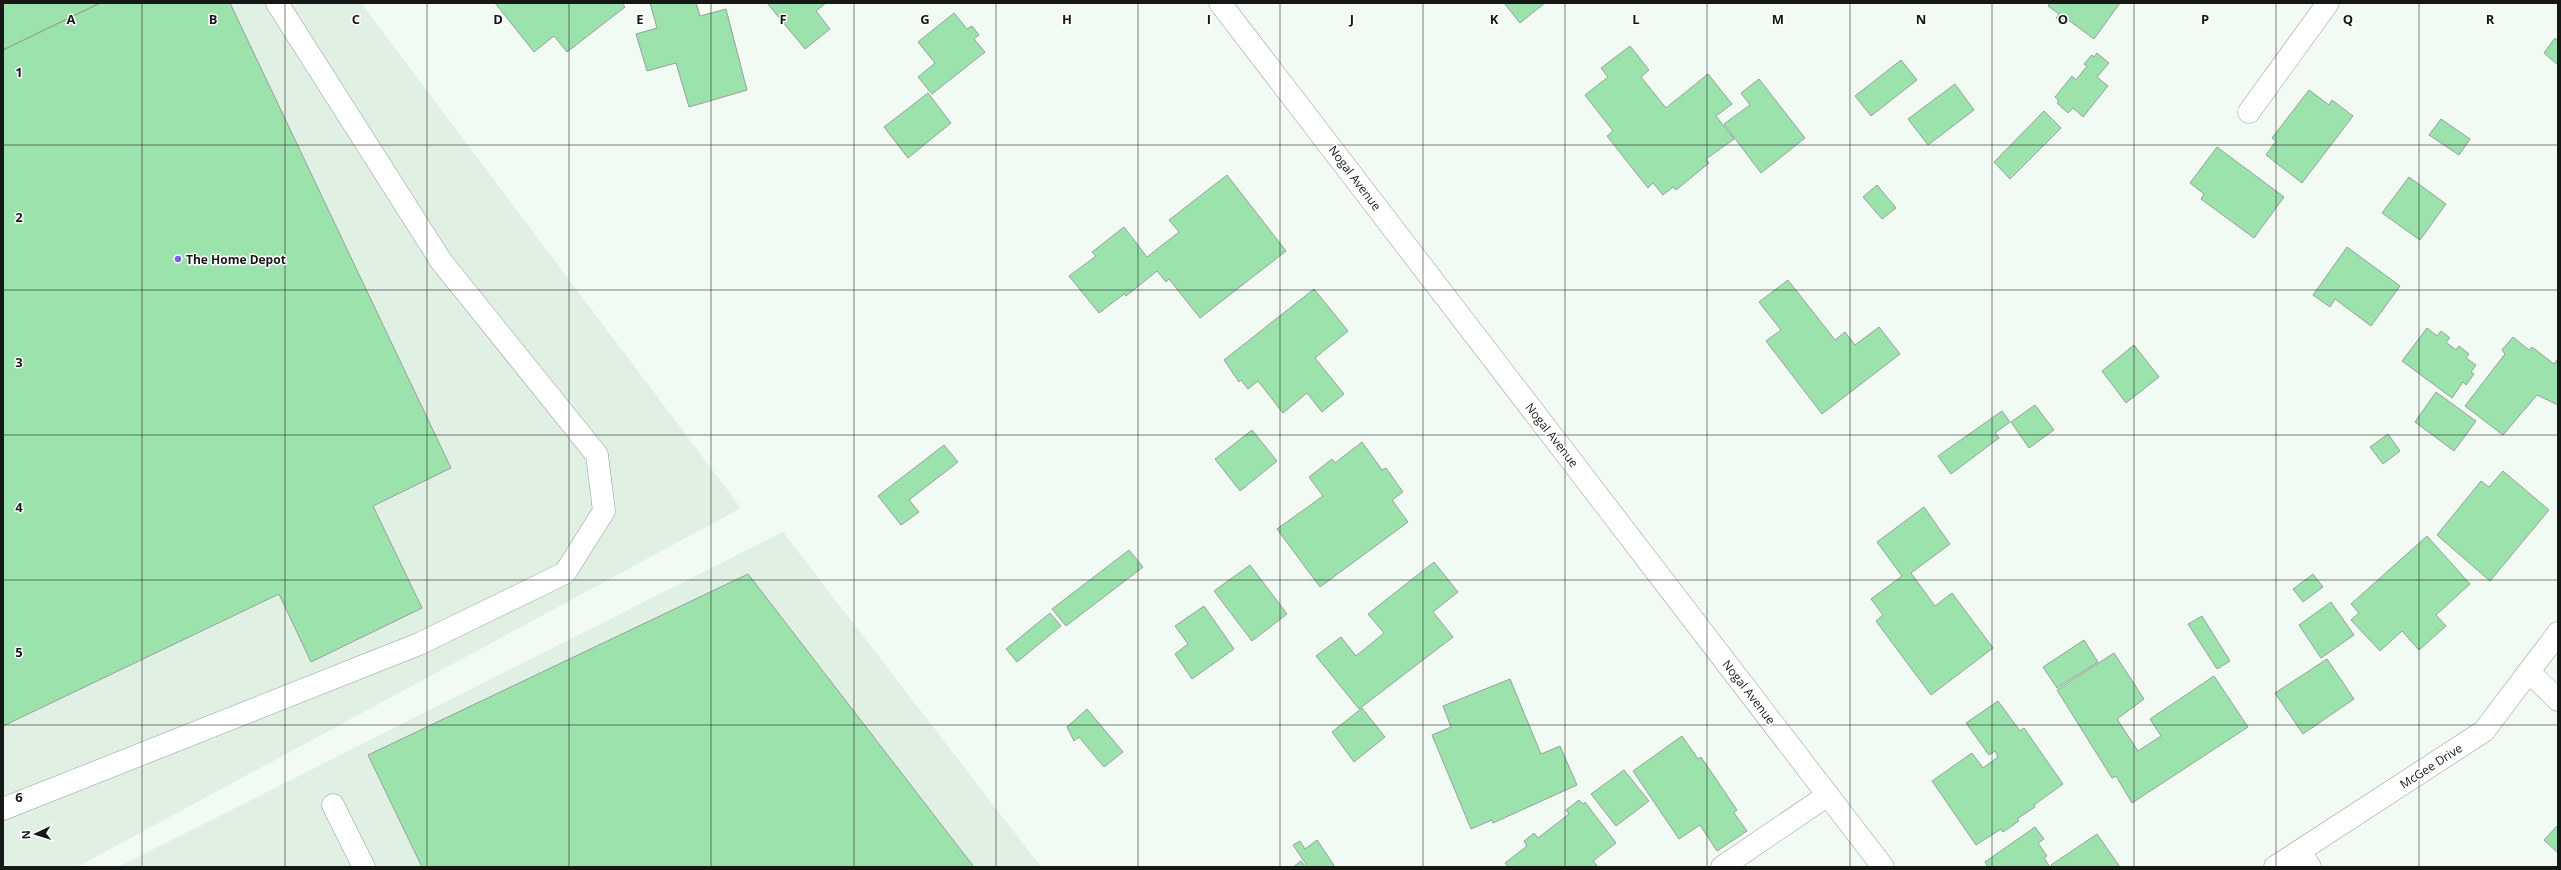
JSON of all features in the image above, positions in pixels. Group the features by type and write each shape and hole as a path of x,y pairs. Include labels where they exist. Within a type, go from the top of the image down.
{"street":[{"path":"3,809 419,644 565,573 604,511 597,455 441,261 277,3"},
{"name":"Nogal Avenue","path":"1220,3 1883,867"},
{"path":"2249,112 2328,3"},
{"name":"McGee Drive","path":"2274,867 2305,859 2484,731 2558,633"},
{"path":"2529,672 2558,700"},
{"path":"1722,867 1828,795"},
{"path":"333,805 364,867"}],"shaded area":[{"path":"3,3 361,3 741,508 77,867 3,867"},
{"path":"783,532 1041,867 118,867"}],"building":[{"path":"3,3 100,3 3,50"},
{"name":"The Home Depot","path":"100,3 230,3 451,468 373,506 422,608 311,662 279,594 3,726 3,50"},
{"path":"495,3 622,3 625,7 567,52 554,36 534,52"},
{"path":"650,3 696,3 700,16 726,9 747,90 689,107 676,63 647,71 636,34 657,28"},
{"path":"767,3 826,3 816,11 830,29 805,49"},
{"path":"1504,3 1545,3 1520,23"},
{"path":"2050,3 2120,3 2094,39 2067,19 2064,23 2056,18 2059,14 2048,6"},
{"path":"954,13 967,29 972,26 979,35 974,39 985,52 932,94 918,77 935,63 918,42"},
{"path":"2555,38 2558,41 2558,65 2544,53"},
{"path":"1630,46 1649,70 1641,77 1666,108 1708,74 1732,104 1716,116 1734,139 1706,159 1709,163 1676,190 1673,187 1663,195 1653,183 1648,188 1607,136 1613,131 1585,95 1608,77 1601,68"},
{"path":"2097,53 2109,63 2097,77 2108,86 2083,117 2073,108 2068,113 2057,103 2059,101 2055,97 2072,76 2076,80 2087,66 2084,64 2092,55 2094,57"},
{"path":"1901,60 1917,80 1871,116 1855,96"},
{"path":"1759,79 1805,138 1761,173 1724,124 1750,105 1741,93"},
{"path":"1955,84 1974,110 1928,145 1908,119"},
{"path":"2309,90 2329,105 2332,100 2353,116 2302,183 2266,155 2276,141 2272,138"},
{"path":"928,93 951,123 908,158 884,127"},
{"path":"2044,111 2061,128 2010,179 1994,162"},
{"path":"2441,119 2470,139 2459,155 2429,135"},
{"path":"2217,147 2284,197 2254,238 2201,199 2204,194 2190,183"},
{"path":"1227,175 1286,251 1200,318 1169,279 1166,282 1157,271 1126,296 1124,294 1099,313 1069,276 1096,256 1092,252 1124,227 1147,257 1179,232 1169,220"},
{"path":"2409,177 2446,204 2420,240 2382,213"},
{"path":"1877,185 1896,208 1882,219 1863,197"},
{"path":"2347,247 2400,286 2371,326 2335,299 2330,307 2313,295"},
{"path":"1788,280 1835,340 1845,332 1855,345 1879,327 1900,354 1822,414 1766,341 1781,330 1759,302"},
{"path":"1314,289 1348,331 1315,358 1344,394 1322,412 1307,393 1283,413 1258,381 1248,389 1241,380 1239,382 1224,360"},
{"path":"2427,328 2437,336 2441,331 2450,338 2446,342 2456,350 2459,346 2469,354 2466,358 2476,365 2471,372 2474,374 2466,385 2463,382 2452,398 2402,361"},
{"path":"2513,337 2529,350 2532,347 2554,364 2558,359 2558,405 2537,395 2503,435 2465,406 2505,354 2502,350"},
{"path":"2134,345 2159,377 2126,403 2102,371"},
{"path":"2436,392 2476,421 2454,451 2415,422"},
{"path":"2035,405 2054,430 2029,448 2011,422"},
{"path":"2002,411 2010,422 1995,433 1999,438 1951,474 1938,456"},
{"path":"1252,430 1277,461 1240,491 1215,459"},
{"path":"2388,434 2400,451 2383,464 2370,447"},
{"path":"1362,442 1382,470 1386,468 1403,492 1392,500 1408,522 1320,587 1277,529 1323,496 1309,477 1332,459 1335,463"},
{"path":"944,445 958,462 909,500 919,512 901,525 878,496"},
{"path":"2503,471 2549,510 2490,581 2437,535 2481,481 2489,487"},
{"path":"1924,507 1950,544 1911,573 1935,606 1952,593 1993,648 1931,695 1876,621 1883,615 1871,599 1902,576 1877,542"},
{"path":"2427,536 2470,584 2436,615 2446,626 2419,650 2402,631 2380,651 2351,620 2359,613 2351,604"},
{"path":"1129,550 1143,567 1066,626 1052,609"},
{"path":"1434,562 1458,592 1433,612 1453,637 1359,709 1316,656 1341,637 1356,656 1384,633 1368,614"},
{"path":"1250,565 1287,614 1252,641 1214,591"},
{"path":"748,574 974,867 422,867 368,755"},
{"path":"2313,574 2323,587 2303,602 2293,589"},
{"path":"2331,602 2354,635 2321,658 2299,625"},
{"path":"1204,606 1234,649 1192,679 1175,654 1188,644 1175,626"},
{"path":"1050,613 1061,626 1017,662 1006,649"},
{"path":"2202,616 2230,661 2217,669 2188,624"},
{"path":"2084,640 2098,662 2057,688 2043,667"},
{"path":"2114,653 2144,699 2117,719 2138,751 2161,736 2150,719 2214,676 2248,727 2132,803 2116,776 2112,778 2057,690"},
{"path":"2327,659 2354,699 2303,734 2275,693"},
{"path":"1510,679 1541,754 1560,746 1577,785 1493,823 1492,820 1471,829 1432,735 1451,727 1443,706"},
{"path":"1998,701 2020,731 2024,728 2063,784 2034,805 2035,807 2017,819 2019,821 2003,832 2001,829 1976,845 1932,781 1972,753 1983,768 1998,757 1995,751 1989,755 1966,723"},
{"path":"1362,708 1385,737 1354,762 1332,732"},
{"path":"1087,709 1123,752 1104,767 1079,737 1074,741 1067,727"},
{"path":"1682,736 1698,759 1701,757 1737,810 1734,813 1747,831 1717,851 1700,825 1679,839 1633,771"},
{"path":"1624,770 1649,801 1616,826 1591,794"},
{"path":"1579,800 1583,804 1585,802 1616,843 1593,861 1598,867 1508,867 1505,863 1527,846 1524,841 1534,833 1538,838 1569,814 1566,810"},
{"path":"2558,825 2558,853 2544,840"},
{"path":"2035,827 2044,839 2038,843 2047,856 2044,858 2050,867 1988,867 1985,862"},
{"path":"2097,834 2120,867 2053,867 2051,865"},
{"path":"1317,840 1334,865 1332,867 1308,867 1293,845 1300,841 1305,849"},
{"path":"1301,861 1306,867 1293,867"}],"place":[{"name":"The Home Depot","path":"178,259"}]}
